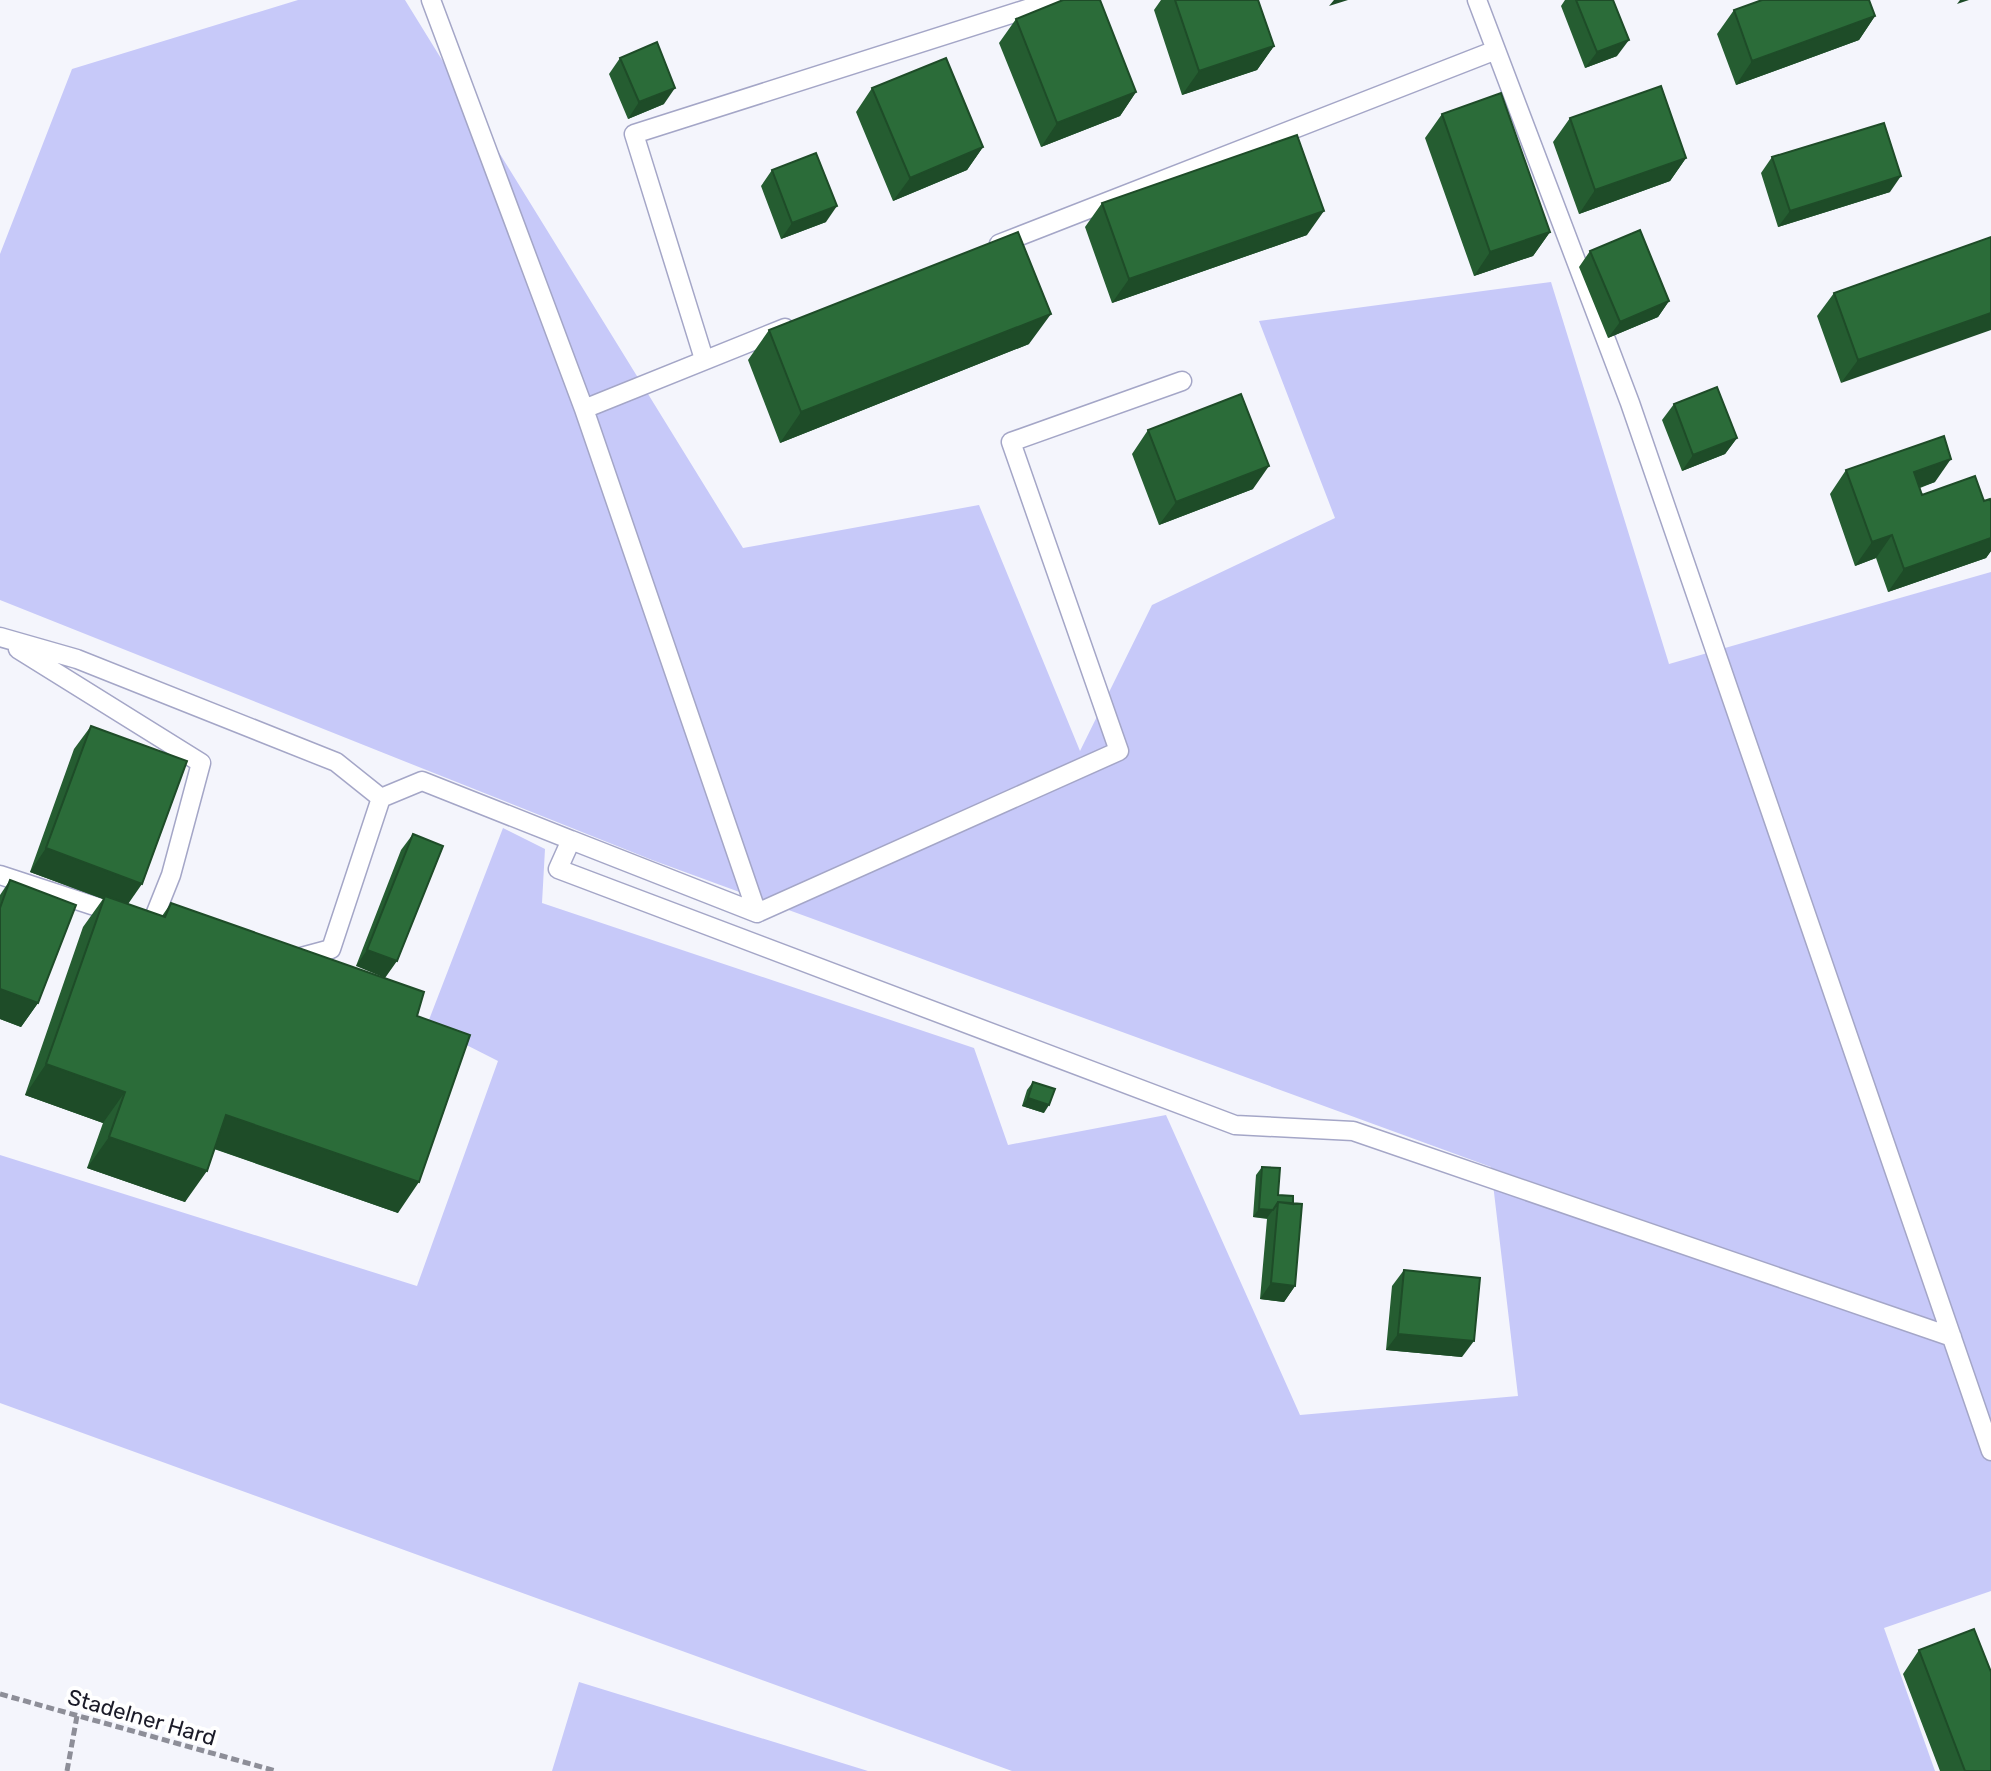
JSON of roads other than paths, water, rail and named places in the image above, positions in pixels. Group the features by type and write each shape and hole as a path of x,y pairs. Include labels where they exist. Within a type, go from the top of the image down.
{"lane":[{"path":"431,0 584,409 757,913"},
{"path":"704,359 634,134 1055,0"},
{"path":"1477,0 1630,403 1991,1451"},
{"path":"983,251 1496,50"},
{"path":"584,409 807,319"},
{"path":"277,956 291,960 331,949 381,798 422,781 757,913 1119,751 1011,442 1182,381"},
{"path":"0,637 77,659 336,762 381,798"},
{"path":"0,637 201,763 158,926 0,875"},
{"path":"571,840 558,869 1235,1125 1353,1131 1952,1337"}]}
